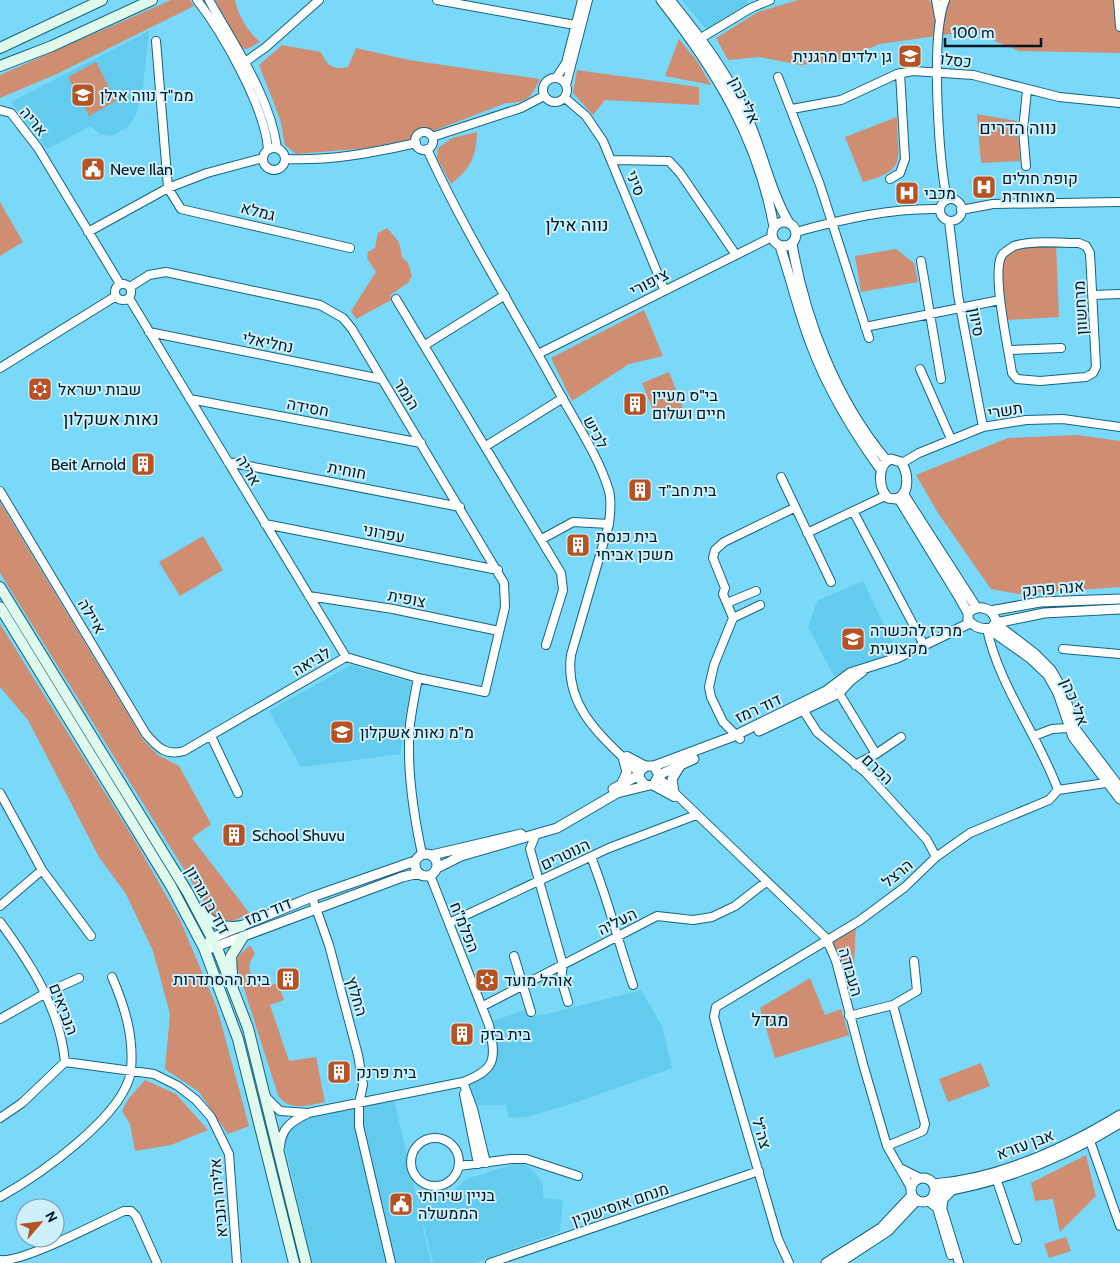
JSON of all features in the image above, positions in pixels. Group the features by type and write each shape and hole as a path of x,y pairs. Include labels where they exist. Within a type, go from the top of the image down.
{"main road":[{"path":"0,48 102,0"},
{"path":"0,66 52,46 152,0"},
{"name":"דוד בן גוריון","path":"0,587 192,900 215,943 236,993 266,1097 306,1263"},
{"name":"דוד בן גוריון","path":"0,607 171,886 204,948 238,1039 294,1263"},
{"path":"192,900 204,914 218,925 231,928 242,926"},
{"path":"236,993 231,956 243,937"}],"street":[{"path":"197,0 241,65"},
{"path":"88,232 168,188 207,172 263,158 273,148 275,133 268,115 208,0"},
{"path":"241,65 266,47 319,0"},
{"path":"437,0 575,25"},
{"path":"544,96 543,89 546,82 556,78 566,63 582,0"},
{"path":"566,85 588,0"},
{"name":"אלי כהן","path":"661,0 710,65 731,101 767,194 774,227"},
{"name":"אלי כהן","path":"670,0 700,38 722,70 741,103 778,202 789,223"},
{"path":"700,38 751,8 770,0"},
{"path":"939,27 945,0 936,0 939,27 938,71 942,171 947,200 940,209 941,216 949,221 958,218 961,210 956,201 947,200"},
{"path":"1118,0 1120,27"},
{"path":"156,41 168,188"},
{"name":"כסלו","path":"792,109 841,100 900,73 913,71 938,71 973,75 1059,97 1120,103"},
{"path":"890,178 900,173 905,159 900,73"},
{"path":"778,76 792,109 869,338"},
{"path":"544,96 554,102 565,98 568,92 566,85 562,80 556,78"},
{"path":"1026,166 1023,143 1024,108 1027,90"},
{"path":"432,138 521,108 544,96"},
{"name":"סיני","path":"565,98 586,116 613,160 664,289"},
{"name":"אריה","path":"0,110 11,112 23,127 120,284"},
{"path":"428,132 432,138 432,144 427,149 419,148 416,143 416,138 420,133 428,132"},
{"path":"284,159 319,160 359,156 416,143"},
{"path":"263,158 267,167 273,170 280,168 284,159 283,153 273,148"},
{"name":"לכיש","path":"427,149 448,195 563,398 606,484 611,505 609,524 573,646 569,673 572,692 582,711 639,774"},
{"path":"613,160 669,161 680,173 736,255"},
{"name":"גמלא","path":"168,188 181,209 350,248"},
{"path":"961,210 993,204 1120,202"},
{"path":"796,232 831,222 887,212 940,209"},
{"name":"סיוון","path":"949,221 961,308 983,427"},
{"path":"796,232 789,223 781,222 774,227 772,238 780,246 805,328 822,372 842,413 881,470"},
{"path":"796,232 792,244 804,295 830,367 859,423 886,460"},
{"name":"ציפורי","path":"538,354 664,289 772,238"},
{"name":"מרחשוון","path":"1000,300 998,269 1002,255 1014,246 1054,243 1079,243 1086,246 1090,253 1093,295 1096,367 1093,373 1086,377 1040,381 1017,379 1012,373 1009,350"},
{"path":"780,246 792,244"},
{"path":"921,261 941,379"},
{"name":"הנמר","path":"130,287 148,275 166,272 320,305 343,318 421,443 504,582 506,595 485,692"},
{"path":"120,284 130,287 132,294 129,298 122,301 116,296 115,291 120,284"},
{"path":"1093,295 1120,294"},
{"path":"425,345 504,295"},
{"path":"1,366 116,296"},
{"name":"אריה","path":"129,298 346,657"},
{"path":"396,299 561,573 563,581 562,596 546,645"},
{"path":"865,326 1000,300 1009,350 1061,348"},
{"name":"נחליאלי","path":"149,332 381,378"},
{"path":"920,369 951,439"},
{"path":"486,446 563,398"},
{"name":"חסידה","path":"190,399 421,443"},
{"name":"תשרי","path":"902,463 951,439 983,427 1026,420 1064,419 1120,427"},
{"path":"896,459 902,463 907,486 901,497 892,499 885,496 882,488 881,470 886,460 896,459"},
{"name":"חוחית","path":"228,462 460,507"},
{"path":"781,477 794,508 831,582"},
{"name":"איילה","path":"0,491 146,734 165,752"},
{"path":"807,532 885,496"},
{"path":"901,497 976,607 990,611 995,617 992,626 994,657 1034,736 1058,790"},
{"path":"901,497 968,613 967,616 970,623 992,626"},
{"path":"730,610 723,594 725,588 714,566 715,550 724,542 794,508"},
{"path":"852,511 924,645"},
{"path":"542,539 573,522 609,524"},
{"name":"עפרוני","path":"265,524 498,570"},
{"path":"737,738 720,715 709,687 730,610 756,592"},
{"name":"צופית","path":"309,596 393,609 499,631"},
{"name":"אנה פרנק","path":"990,611 1040,602 1120,598"},
{"path":"730,610 760,605"},
{"path":"968,613 976,607"},
{"name":"אנה פרנק","path":"992,626 1044,613 1120,610"},
{"name":"דוד רמז","path":"802,708 845,675 924,645 970,623"},
{"name":"אלי כהן","path":"992,626 1040,666 1048,675 1058,693 1068,728 1080,749 1120,799"},
{"name":"אלי כהן","path":"992,626 1034,653 1052,670 1062,688 1076,730 1120,788"},
{"path":"1063,649 1120,654"},
{"name":"לביאה","path":"165,752 174,754 184,752 346,657 418,678 485,692"},
{"name":"דוד רמז","path":"648,785 659,776 681,764 839,693 850,681 870,667"},
{"path":"418,678 410,723 409,752 418,858 415,868 418,873 430,875 437,868 461,856 535,836 565,824 617,793 648,785"},
{"path":"839,693 876,754"},
{"name":"הכרם","path":"802,708 817,732 866,773 927,840 936,857"},
{"path":"1034,736 1052,730 1068,728"},
{"path":"211,736 238,793"},
{"name":"דוד רמז","path":"650,766 737,738"},
{"path":"855,765 901,738"},
{"name":"לכיש","path":"609,743 638,763 650,766"},
{"path":"621,785 627,772 623,757"},
{"path":"674,793 672,779 681,764"},
{"path":"418,858 549,825 621,785 650,766 659,776"},
{"path":"639,774 640,781 648,785"},
{"name":"העבודה","path":"659,776 696,815 826,938 836,961 849,1016 887,1146 913,1195"},
{"name":"הרצל","path":"715,1009 718,1004 751,986 858,920 905,887 936,857 970,833 1049,800 1058,790 1106,783"},
{"name":"העבודה","path":"648,785 671,794 690,808"},
{"path":"0,793 42,870 91,936"},
{"name":"הנוטרים","path":"448,923 591,857 696,815"},
{"path":"535,836 530,849 563,965 561,979 568,1002"},
{"path":"432,855 436,861 437,868"},
{"path":"591,857 633,984"},
{"name":"דוד רמז","path":"204,948 242,926 312,897 418,858"},
{"path":"0,906 42,870"},
{"name":"דוד רמז","path":"215,943 243,937 316,908 418,873"},
{"name":"הפלמ\"ח","path":"430,875 483,1006 494,1048 492,1064 485,1072 463,1082"},
{"name":"העליה","path":"483,1006 657,916 693,920 712,917 734,906 766,882"},
{"name":"החלוץ","path":"312,897 329,945 362,1072 359,1126 391,1263"},
{"name":"הנביאים","path":"0,922 46,993 63,1042 65,1062 22,1103 0,1118"},
{"path":"514,956 531,1012"},
{"path":"849,1016 893,1005 917,991 914,961"},
{"path":"0,1197 45,1169 76,1144 106,1114 126,1088 131,1070 131,1036 122,999 112,977"},
{"path":"0,1019 46,993 79,978"},
{"path":"887,1146 924,1131 925,1124 893,1005"},
{"name":"צה\"ל","path":"715,1009 715,1024 778,1239 789,1263"},
{"name":"אליהו הנביא","path":"65,1062 154,1074 178,1086 196,1100 211,1117 223,1138 229,1154 237,1263"},
{"path":"279,1154 284,1130 298,1118 308,1113 463,1082 482,1163"},
{"path":"266,1097 280,1110 308,1113"},
{"name":"אבן עזרא","path":"932,1193 968,1179 1042,1156 1084,1136 1120,1114"},
{"name":"אבן עזרא","path":"932,1193 956,1189 1045,1163 1090,1142 1120,1123"},
{"path":"426,1138 443,1138 456,1149 459,1166 452,1180 438,1186 430,1186 423,1183 412,1172 411,1156 419,1142 426,1138"},
{"path":"1090,1142 1120,1226"},
{"path":"459,1166 526,1159 578,1176"},
{"path":"897,1165 920,1178 928,1179 954,1263"},
{"name":"מנחם אוסישקין","path":"490,1263 759,1171"},
{"path":"839,1263 888,1231 913,1195 914,1182 920,1178"},
{"path":"996,1178 1017,1240"},
{"path":"942,1207 946,1195 956,1189"},
{"path":"826,1263 881,1228 913,1195 932,1193"},
{"path":"932,1193 942,1207 959,1263"},
{"path":"0,1260 6,1262 20,1260 124,1210 131,1211 136,1216 146,1234 157,1263"}],"shaded area":[{"path":"171,0 190,0 194,6 59,73 0,98 0,75"},
{"path":"215,0 235,0 244,23 260,42 247,49 241,48"},
{"path":"682,0 748,1 747,4 710,28 705,28"},
{"path":"798,0 928,0 933,3 952,0 1120,0 1120,53 1019,51 971,31 880,44 834,62 800,65 759,57 728,60 716,38 758,12"},
{"name":"ממ\"ד נווה אילן","path":"149,31 143,87 136,115 129,126 112,136 99,134 91,126 47,149 11,102"},
{"path":"679,39 697,61 711,85 665,76"},
{"path":"282,45 321,52 328,64 338,68 348,67 356,48 409,60 540,79 531,95 524,100 506,103 415,138 369,148 296,154 285,145 280,119 259,65"},
{"path":"96,62 116,101 89,116 68,77"},
{"path":"577,70 699,87 699,105 605,100 593,115 573,93"},
{"path":"977,114 1017,121 1020,161 981,163"},
{"path":"897,117 898,160 895,166 878,177 863,182 845,137"},
{"path":"477,132 474,156 471,162 451,184 437,158 438,148 452,138"},
{"path":"0,202 23,242 0,256"},
{"path":"387,228 399,242 402,257 408,263 412,276 408,283 390,295 391,300 356,319 351,311 376,272 367,258 368,252 375,248 378,233"},
{"path":"1056,243 1059,317 1007,320 1001,269 1008,252 1020,245"},
{"path":"896,249 914,263 918,282 861,292 855,256"},
{"path":"644,310 663,356 629,364 572,401 551,358"},
{"path":"669,372 684,411 658,422 642,383"},
{"path":"1077,435 1120,441 1120,587 1018,594 991,589 938,513 916,475 1008,438"},
{"path":"0,502 144,741 158,755 179,766 211,824 192,838 250,914 232,921 215,919 0,573"},
{"path":"203,536 223,570 180,596 159,562"},
{"name":"מרכז להכשרה מקצועית","path":"863,581 897,652 834,676 808,627 817,601"},
{"path":"0,624 135,841 180,920 217,1008 249,1126 228,1134 199,1092 165,1069 170,1014 153,951 126,894 99,857 28,720 0,687"},
{"name":"מ\"מ נאות אשקלון","path":"351,665 411,682 400,754 301,767 269,711"},
{"path":"856,925 854,967 849,972 841,973 830,939"},
{"path":"250,945 255,954 249,968 255,983 263,985 278,984 284,1000 270,1005 289,1061 316,1057 325,1102 306,1106 293,1105 287,1104 278,1095 237,967 238,956"},
{"path":"810,978 825,1015 841,1009 849,1035 775,1058 760,1008"},
{"path":"641,990 662,1026 672,1068 578,1102 527,1117 509,1118 506,1105 475,1105 468,1078 492,1069 496,1047 493,1021 525,1010 528,1017 547,1014"},
{"path":"981,1063 990,1086 948,1102 939,1079"},
{"path":"145,1080 176,1094 208,1130 171,1145 135,1151 130,1124 122,1111 129,1098"},
{"path":"394,1099 431,1263 312,1263 284,1142 286,1132 299,1120"},
{"path":"1086,1155 1096,1196 1060,1232 1053,1199 1035,1201 1031,1183"},
{"path":"519,1163 529,1167 537,1175 543,1186 543,1198 563,1200 560,1231 475,1263 433,1263 416,1195 445,1196 466,1179"},
{"path":"1066,1237 1071,1251 1049,1258 1044,1244"}],"place":[{"name":"גן ילדים מרגנית","path":"910,56"},
{"name":"ממ\"ד נווה אילן","path":"83,95"},
{"name":"Neve Ilan","path":"93,169"},
{"name":"קופת חולים מאוחדת","path":"984,187"},
{"name":"מכבי","path":"907,193"},
{"name":"שבות ישראל","path":"40,389"},
{"name":"בי\"ס מעיין חיים ושלום","path":"635,404"},
{"name":"Beit Arnold","path":"143,464"},
{"name":"בית חב\"ד","path":"640,490"},
{"name":"בית כנסת משכן אביחי","path":"578,545"},
{"name":"מרכז להכשרה מקצועית","path":"853,639"},
{"name":"מ\"מ נאות אשקלון","path":"342,732"},
{"name":"School Shuvu","path":"234,835"},
{"name":"בית ההסתדרות","path":"288,979"},
{"name":"אוהל מועד","path":"487,980"},
{"name":"בית בזק","path":"462,1034"},
{"name":"בית פרנק","path":"339,1072"},
{"name":"בניין שירותי הממשלה","path":"401,1204"}],"district":[{"name":"נווה הדרים","path":"1018,128"},
{"name":"נווה אילן","path":"577,225"},
{"name":"נאות אשקלון","path":"111,419"},
{"name":"מגדל","path":"770,1020"}]}
